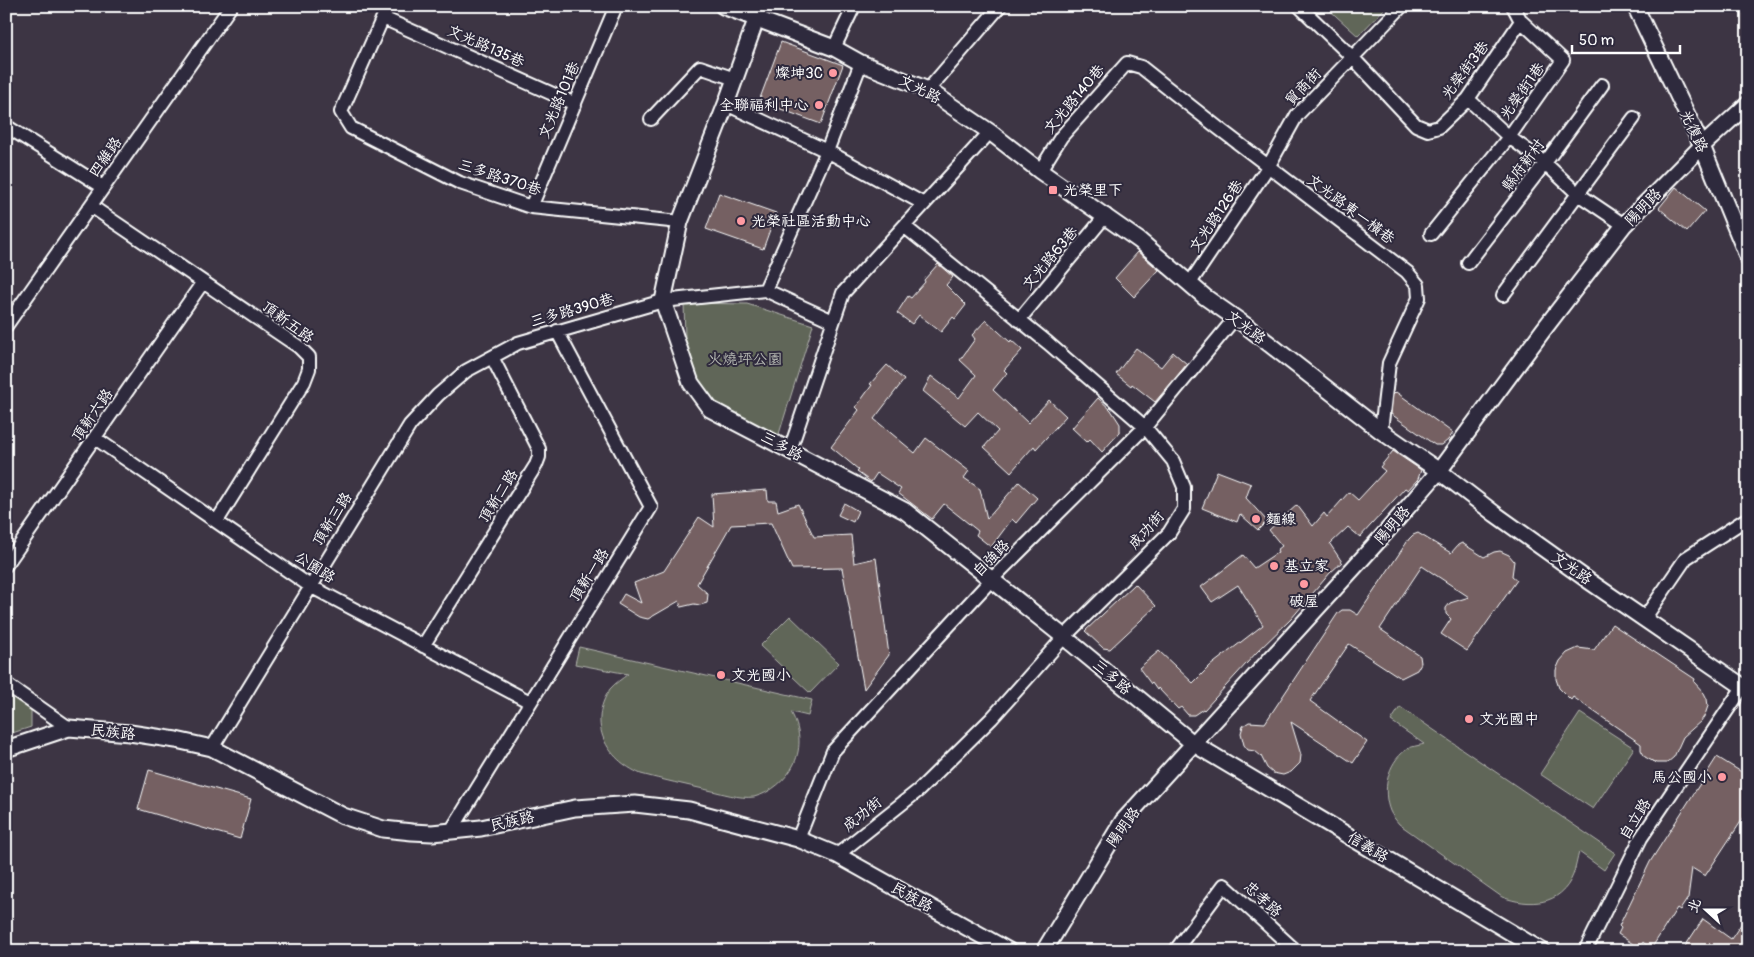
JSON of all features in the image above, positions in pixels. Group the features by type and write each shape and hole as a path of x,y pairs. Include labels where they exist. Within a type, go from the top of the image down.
{"street":[{"name":"四維路","path":"6,326 231,6"},
{"name":"文光路101巷","path":"531,207 616,6"},
{"name":"文光路","path":"723,6 758,12 861,63 928,90 990,132 1040,171 1140,241 1205,297 1381,431 1439,471 1495,514 1745,688"},
{"path":"834,48 854,6"},
{"path":"928,90 1000,6"},
{"path":"1299,6 1353,58"},
{"name":"貿商街","path":"1268,167 1297,115 1402,6"},
{"path":"1514,6 1521,21"},
{"name":"光復路","path":"1635,6 1702,146 1748,258"},
{"name":"文光路135巷","path":"351,128 341,112 385,12 575,104"},
{"path":"663,300 680,222 726,104 758,12"},
{"name":"光榮街3巷","path":"1353,58 1416,125 1428,130 1439,127 1468,98 1521,21"},
{"name":"光榮街1巷","path":"1509,137 1563,60 1521,21"},
{"path":"832,321 765,290 827,151 861,63"},
{"name":"文光路140巷","path":"1040,171 1061,137 1127,63 1141,67"},
{"path":"651,119 700,67 735,79"},
{"name":"文光路東一橫巷","path":"1141,67 1268,167 1407,272 1418,284 1419,298 1388,363 1381,431"},
{"name":"縣府新村","path":"1468,263 1602,85"},
{"path":"1468,98 1509,137 1545,163 1578,194 1624,225"},
{"path":"726,104 827,151 924,204"},
{"name":"陽明路","path":"1044,951 1123,821 1380,539 1439,471 1624,225 1702,146 1748,104"},
{"path":"1503,295 1634,118"},
{"path":"6,126 104,187"},
{"name":"三多路370巷","path":"351,128 460,183 531,207 680,222"},
{"path":"790,450 843,293 990,132"},
{"name":"縣府新村","path":"1431,234 1509,137"},
{"name":"文光路126巷","path":"1190,283 1268,167"},
{"name":"頂新五路","path":"90,206 299,347 309,358 309,370 304,382 217,521"},
{"name":"文光路63巷","path":"1019,320 1106,216"},
{"name":"成功街","path":"837,855 919,790 992,718 1064,637 1168,533 1184,509 1184,487 1173,461 1145,427 1048,343 904,226"},
{"name":"頂新六路","path":"6,565 203,282"},
{"name":"三多路390巷","path":"492,357 518,342 663,300 765,290"},
{"name":"三多路","path":"663,300 691,383 710,409 905,511 1064,637 1194,744"},
{"name":"自強路","path":"798,839 833,751 992,579 1145,427 1235,318"},
{"name":"頂新一路","path":"451,831 651,507 557,331"},
{"name":"頂新三路","path":"212,748 410,425 438,395 466,371 492,357"},
{"name":"頂新二路","path":"423,646 540,457 539,449 492,357"},
{"name":"公園路","path":"95,438 310,586 530,702"},
{"path":"1644,619 1686,558 1748,518"},
{"path":"6,684 69,728"},
{"name":"自立路","path":"1585,951 1641,838 1745,688"},
{"name":"民族路","path":"6,749 69,728 130,733 176,740 212,748 319,805 368,825 383,829 412,832 481,828 575,808 635,804 689,810 798,839 837,855 1009,951"},
{"name":"信義路","path":"1194,744 1542,951"},
{"name":"忠孝路","path":"1176,951 1224,885 1296,951"}],"green space":[{"path":"1325,6 1387,6 1358,36"},
{"name":"火燒坪公園","path":"684,303 747,304 813,325 778,437 718,407 689,369 685,338"},
{"path":"790,616 839,663 810,693 760,646"},
{"path":"579,647 812,700 808,716 791,712 798,731 799,744 797,758 791,770 772,789 754,797 731,795 641,774 618,759 610,750 600,727 603,702 610,689 628,674 575,664"},
{"path":"6,688 31,707 31,727 6,735"},
{"path":"1400,707 1615,853 1604,870 1579,852 1573,875 1561,893 1552,898 1533,903 1512,900 1502,897 1399,824 1391,813 1386,795 1390,770 1394,762 1406,750 1424,744 1391,721"},
{"path":"1580,713 1634,748 1593,809 1540,774"}],"building":[{"path":"781,42 843,65 821,124 759,101"},
{"path":"1676,187 1705,211 1687,232 1659,208"},
{"name":"光榮社區活動中心","path":"719,193 776,213 763,249 706,229"},
{"path":"1138,252 1159,270 1134,297 1115,278"},
{"path":"938,264 953,277 946,285 966,305 941,332 919,315 912,324 897,313 908,296 911,298"},
{"path":"986,320 1010,342 1011,340 1022,350 1004,370 1007,373 993,390 1028,423 1049,400 1066,416 1036,449 1034,446 1011,472 984,447 998,431 978,412 965,426 923,391 931,376 959,398 976,375 960,360 975,339 972,335"},
{"path":"1136,348 1161,367 1173,352 1187,364 1155,402 1116,374"},
{"path":"887,365 904,380 874,419 915,453 926,438 969,471 964,478 980,489 987,519 1019,482 1037,498 1016,523 1012,519 991,547 976,535 978,531 944,504 932,519 898,493 901,489 877,473 871,482 857,472 859,470 831,447 859,410 856,407 872,385 870,384"},
{"path":"1396,392 1453,433 1448,440 1442,445 1435,445 1391,414 1393,395"},
{"path":"1098,398 1111,410 1120,424 1120,432 1102,452 1090,439 1087,442 1072,428"},
{"path":"1393,451 1421,470 1418,479 1408,490 1405,488 1360,537 1348,527 1330,544 1342,562 1330,573 1291,619 1257,652 1204,710 1194,715 1188,715 1181,707 1178,709 1158,688 1157,690 1151,684 1139,668 1159,651 1193,683 1210,666 1263,625 1238,585 1212,602 1201,587 1243,555 1254,568 1278,552 1277,550 1282,546 1269,530 1297,505 1313,526 1324,513 1327,517 1349,492 1358,500 1385,471 1380,467"},
{"path":"1217,471 1251,484 1246,498 1267,521 1258,530 1240,514 1237,522 1202,508"},
{"path":"767,490 768,501 776,501 778,511 798,504 814,537 851,535 854,563 876,558 889,655 864,689 842,568 792,569 771,523 731,525 697,584 708,594 707,603 681,607 679,601 648,619 639,617 618,604 624,594 641,603 634,583 664,571 699,517 714,527 712,494"},
{"path":"844,503 858,511 853,522 838,515"},
{"path":"1418,533 1451,553 1462,543 1484,557 1500,551 1509,555 1514,561 1512,576 1517,580 1467,651 1441,634 1451,619 1446,614 1446,608 1450,603 1469,597 1422,566 1380,629 1420,656 1421,663 1417,670 1401,678 1349,644 1310,701 1367,742 1353,763 1291,722 1301,755 1300,763 1291,772 1283,775 1273,773 1267,768 1261,756 1255,751 1248,750 1244,745 1241,733 1243,726 1249,722 1265,723 1338,613 1342,610 1350,610 1358,615 1409,539"},
{"path":"1135,584 1156,606 1110,649 1103,648 1085,631"},
{"path":"1612,624 1695,679 1694,682 1707,699 1708,706 1705,715 1683,737 1674,757 1667,763 1656,763 1645,757 1641,750 1641,744 1573,697 1571,700 1559,688 1556,670 1560,661 1567,653 1578,648 1594,650"},
{"path":"1717,757 1748,776 1748,811 1705,876 1692,868 1688,898 1680,910 1677,908 1651,949 1643,942 1639,948 1618,934 1621,928 1619,926 1650,862"},
{"path":"149,770 251,799 240,839 138,809"},
{"path":"1748,914 1748,951 1682,951 1703,919 1731,939"}],"place":[{"name":"燦坤3C","path":"833,73"},
{"name":"全聯福利中心","path":"819,105"},
{"name":"光榮里下","path":"1053,190"},
{"name":"光榮社區活動中心","path":"741,221"},
{"name":"麵線","path":"1256,519"},
{"name":"基立家","path":"1274,566"},
{"name":"破屋","path":"1304,584"},
{"name":"文光國小","path":"721,675"},
{"name":"文光國中","path":"1469,719"},
{"name":"馬公國小","path":"1722,777"}]}
